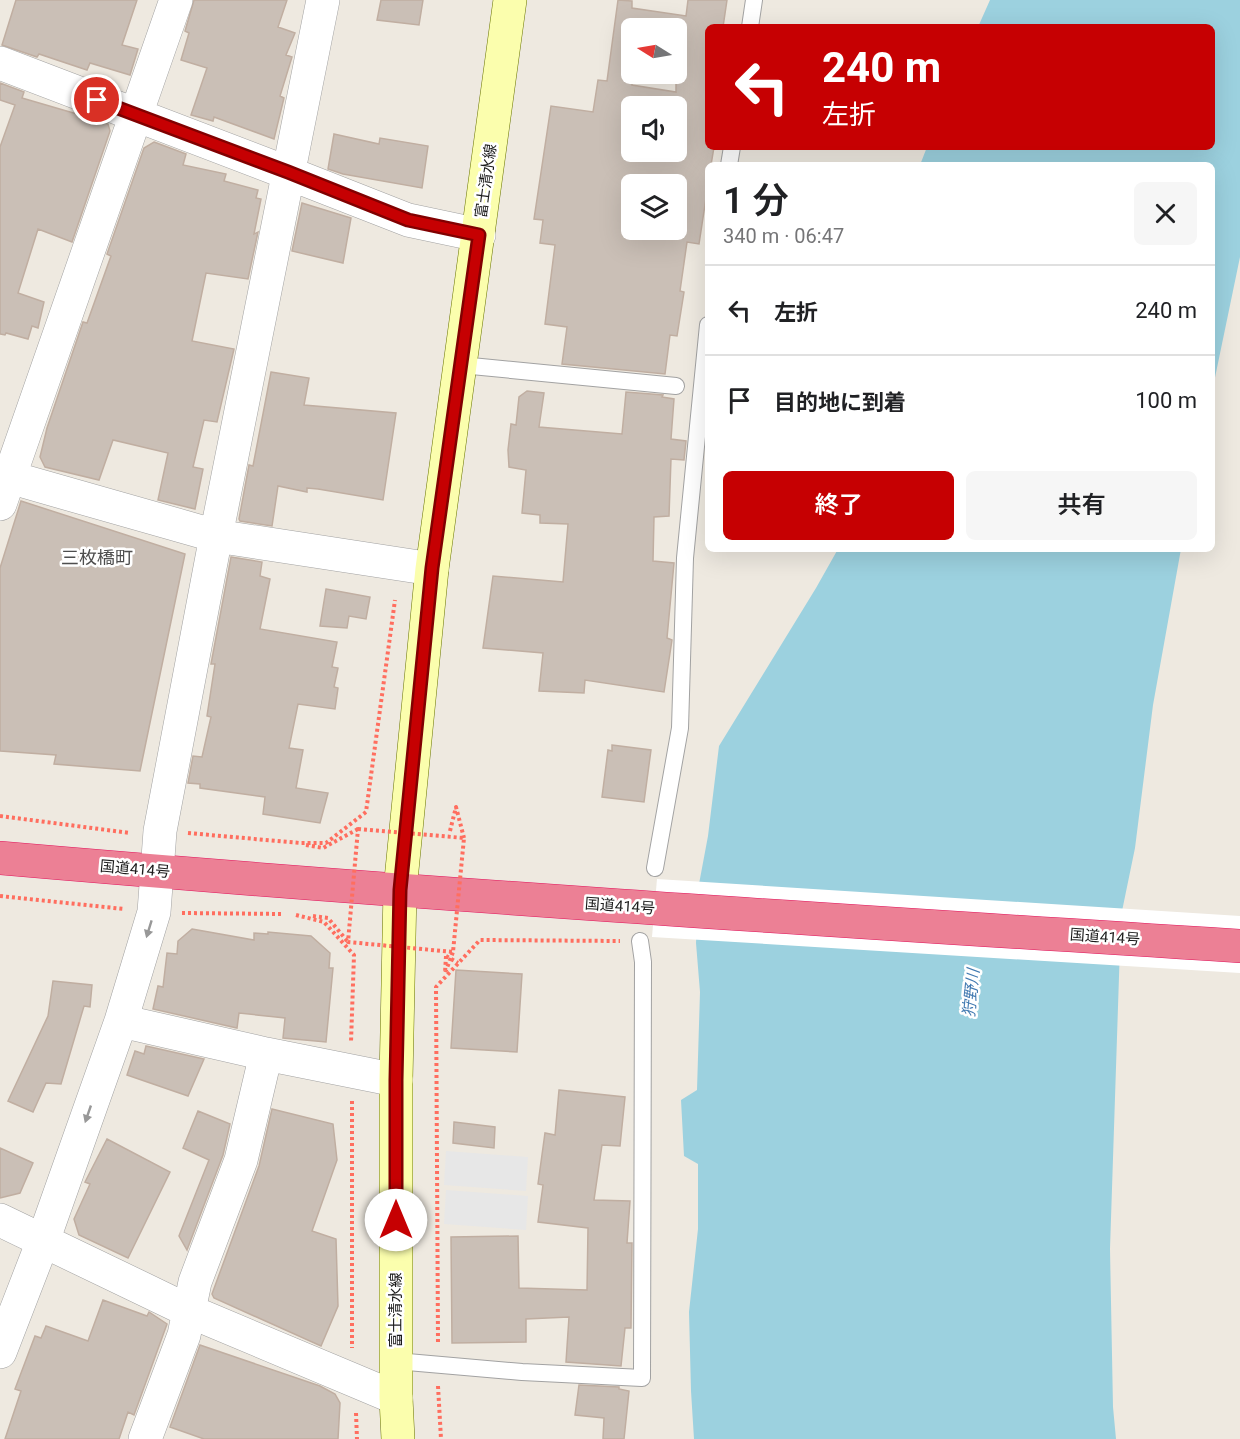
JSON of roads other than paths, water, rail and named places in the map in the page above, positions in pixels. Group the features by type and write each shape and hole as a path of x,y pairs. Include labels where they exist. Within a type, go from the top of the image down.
{"highway":[{"name":"国道414号","path":"0,858 654,909 1240,946"}],"main road":[{"name":"富士清水線","path":"398,1439 396,1080 400,890 432,568 510,0"}],"street":[{"path":"176,0 3,485 216,536 432,568"},
{"path":"0,1352 43,1241 121,1021 154,912 160,831 216,536 323,0"},
{"path":"0,63 408,220 479,235"},
{"path":"121,1021 266,1054 396,1080"},
{"path":"145,1439 184,1335 195,1282 241,1160 266,1054"},
{"path":"0,1220 189,1311 396,1398"}],"lane":[{"path":"750,24 754,0"},
{"path":"655,868 680,728 685,558 705,355"},
{"path":"460,365 676,386"},
{"path":"396,1361 522,1372 642,1378 643,962 640,941"}],"water":[{"path":"990,0 1240,0 1240,257 1215,378 1215,162 921,162 926,150 1215,150 1215,24 979,24"},
{"name":"狩野川","path":"836,552 1180,552 1153,705 1135,848 1121,916 1110,1249 1113,1407 1116,1439 694,1439 689,1312 698,1229 698,1164 684,1156 681,1100 697,1090 700,992 696,943 699,884 708,836 719,746"}],"district":[{"name":"三枚橋町","path":"97,557"}]}
